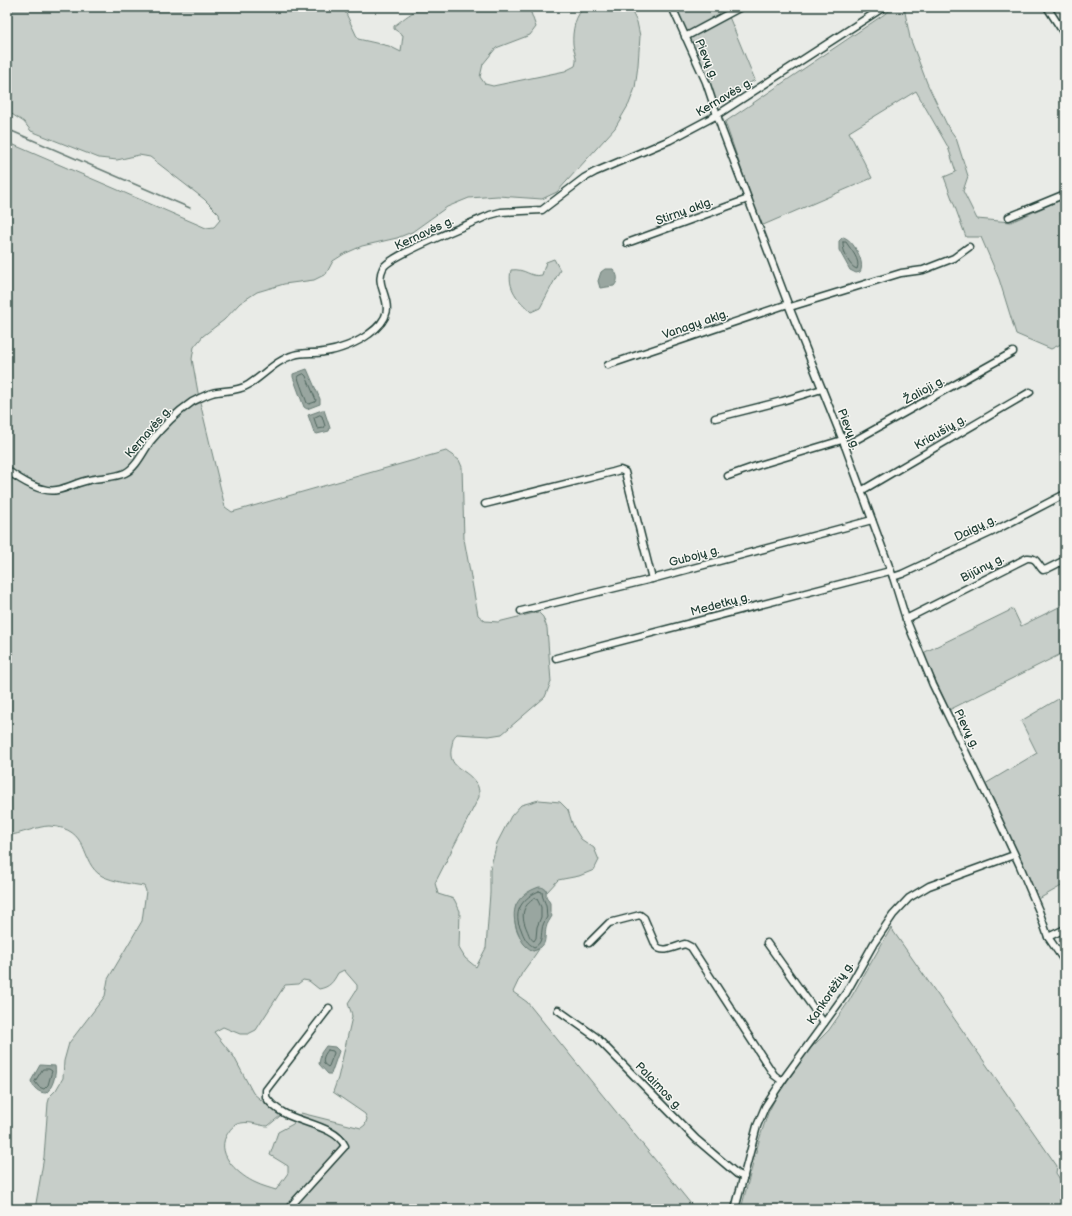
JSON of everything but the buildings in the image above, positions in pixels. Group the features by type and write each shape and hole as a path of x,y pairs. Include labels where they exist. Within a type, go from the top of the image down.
{"street":[{"name":"Pievų g.","path":"672,7 706,82 748,199 844,443 893,577 906,619 933,685 1014,854 1039,911 1048,937 1065,962"},
{"path":"686,37 741,7"},
{"name":"Kernavės g.","path":"7,470 24,482 43,489 56,491 90,479 125,473 134,465 168,422 192,403 212,393 247,386 280,362 291,356 301,353 324,352 337,349 353,343 376,328 387,311 387,303 381,278 383,268 397,256 490,214 542,210 584,178 595,172 670,140 717,116 884,7"},
{"path":"1047,7 1065,35"},
{"path":"1009,217 1065,194"},
{"name":"Stirnų aklg.","path":"627,243 748,199"},
{"name":"Vanagų aklg.","path":"608,365 789,306 901,273 924,270 954,258 969,247"},
{"name":"Žalioji g.","path":"728,476 759,465 844,443 1013,352"},
{"path":"715,418 822,389"},
{"name":"Kriaušių g.","path":"861,491 1030,392"},
{"path":"485,504 620,470 625,472 652,579"},
{"name":"Daigų g.","path":"893,577 990,533 1065,494"},
{"name":"Gubojų g.","path":"521,611 652,579 872,520"},
{"name":"Bijūnų g.","path":"906,619 1027,558 1031,557 1035,559 1044,570 1065,560"},
{"name":"Medetkų g.","path":"556,658 890,571"},
{"name":"Kankorėžių g.","path":"735,1209 761,1116 771,1097 846,993 874,943 893,915 910,898 929,886 1014,854"},
{"path":"589,943 609,923 640,915 644,918 658,948 664,950 685,944 689,945 711,976 774,1075 782,1081"},
{"path":"1048,937 1065,929"},
{"path":"767,943 824,1023"},
{"path":"288,1209 345,1146 342,1139 334,1134 285,1113 270,1103 266,1097 266,1090 330,1008"},
{"name":"Palaimos g.","path":"558,1010 596,1037 696,1139 737,1174 744,1177"}],"shaded area":[{"path":"7,7 343,7 358,39 389,46 401,52 403,35 394,29 394,26 420,9 426,7 437,9 451,7 529,7 536,27 530,35 496,48 483,64 480,77 485,84 493,86 565,71 575,66 576,57 573,44 573,34 575,23 582,10 586,7 630,8 637,22 640,36 635,88 629,104 615,128 557,192 542,199 498,196 469,198 447,207 412,232 397,238 362,246 344,254 333,261 326,274 314,280 284,284 257,292 240,303 224,320 203,336 194,347 192,359 199,398 225,507 232,512 446,451 459,460 462,467 464,539 478,615 485,621 498,622 538,612 543,617 547,628 551,682 545,697 502,734 489,736 457,734 454,737 451,753 452,759 454,763 471,777 476,784 479,797 435,883 438,894 454,899 460,911 459,948 465,958 476,967 486,948 490,893 490,869 497,843 511,816 521,805 539,800 560,802 568,810 573,826 581,839 594,848 599,860 594,870 579,876 558,880 547,892 546,889 516,905 515,925 517,931 523,941 533,951 539,949 522,973 513,992 527,1002 695,1209 299,1209 297,1206 289,1203 282,1209 35,1209 44,1157 48,1103 50,1096 56,1090 63,1078 64,1061 69,1043 105,996 108,979 142,921 146,891 144,886 128,884 102,876 90,863 83,846 78,839 72,833 63,828 45,826 7,836 7,142 206,228 214,227 220,220 219,214 204,199 150,157 139,155 117,160 99,158 31,131 24,122 7,111","holes":["344,970 357,985 357,989 348,1003 352,1017 338,1078 333,1092 365,1114 367,1119 365,1125 361,1128 301,1113 293,1124 278,1132 270,1155 288,1166 288,1173 276,1190 261,1185 243,1176 231,1164 224,1151 226,1136 232,1128 238,1124 249,1123 268,1126 280,1116 253,1093 234,1057 214,1032 223,1027 240,1034 248,1034 256,1030 285,985 298,984 303,980 309,981 319,989 323,988 331,984 338,973"]},
{"path":"675,7 725,7 755,80 715,103"},
{"path":"895,7 904,7 910,38 927,83 948,127 956,138 968,176 963,191 977,219 1011,222 1065,198 1065,342 1051,349 1016,334 999,279 981,237 966,237 944,177 956,172 948,147 916,91 849,132 872,178 761,226 725,122"},
{"path":"554,259 560,270 540,308 531,312 518,298 512,288 510,277 511,270 520,270 538,276 542,275 546,262"},
{"path":"1065,604 1065,652 949,710 923,653 1013,609 1021,626"},
{"path":"1065,695 1065,735 1061,737 1065,744 1065,884 1037,900 985,784 1037,753 1021,721"},
{"path":"891,928 1057,1166 1056,1173 1061,1181 1065,1194 1065,1209 741,1209 760,1137 768,1113 775,1099 807,1052 829,1030 849,1001"}],"water":[{"path":"843,237 851,242 858,252 861,263 860,272 856,273 850,270 839,250 839,241"},
{"path":"605,269 613,269 617,275 617,282 614,286 600,288 598,281 601,272"},
{"path":"307,369 320,399 320,404 307,409 304,407 293,374"},
{"path":"324,410 330,428 329,431 317,434 314,432 308,415"},
{"path":"539,887 544,888 546,891 552,916 546,926 543,945 533,951 523,943 515,924 514,917 516,904 520,899 531,890"},
{"path":"326,1046 335,1047 339,1051 331,1074 328,1074 319,1064 321,1053"},
{"path":"40,1065 55,1066 54,1081 46,1093 37,1090 31,1081"}],"waterway":[{"path":"7,129 190,208"}]}
